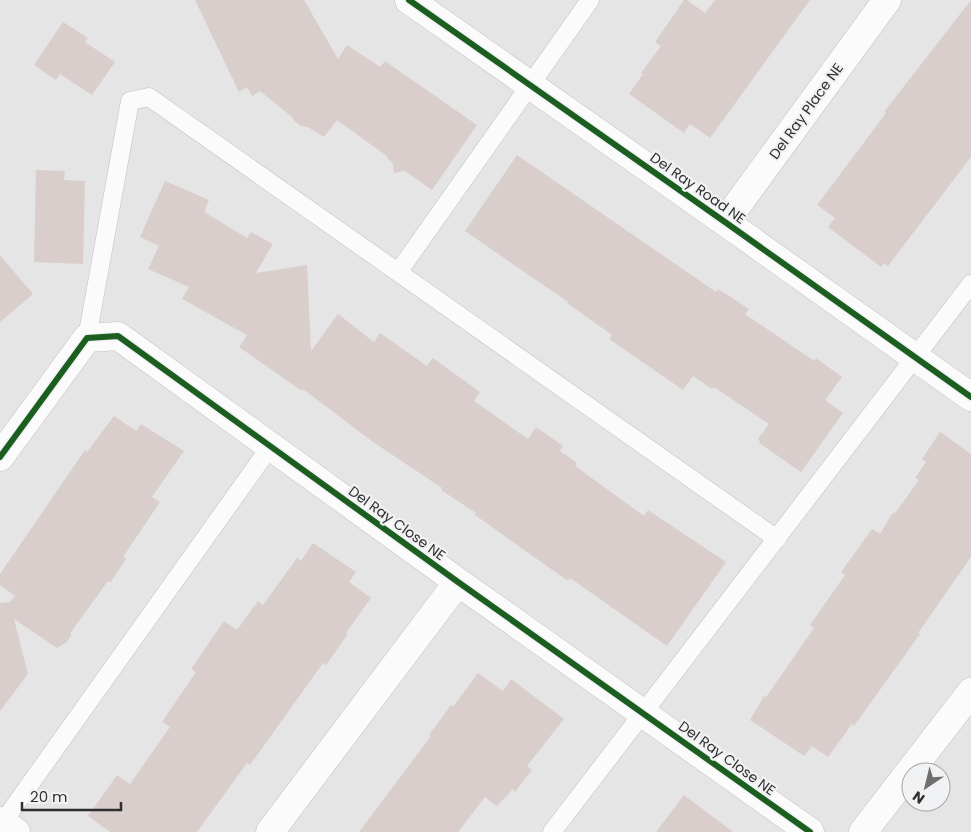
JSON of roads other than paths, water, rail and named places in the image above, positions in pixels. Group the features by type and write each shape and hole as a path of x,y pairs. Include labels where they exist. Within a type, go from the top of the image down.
{"street":[{"name":"Del Ray Road NE","path":"409,0 971,397"},
{"name":"Del Ray Place NE","path":"725,222 887,0"},
{"name":"Del Ray Close NE","path":"87,338 118,336 458,582 810,832"},
{"path":"0,457 87,338"},
{"path":"270,832 458,582"},
{"path":"864,832 971,692"}],"lane":[{"path":"399,271 590,0"},
{"path":"87,338 130,101 149,97 399,271 777,539"},
{"path":"552,832 971,284"},
{"path":"6,825 270,447"}]}
